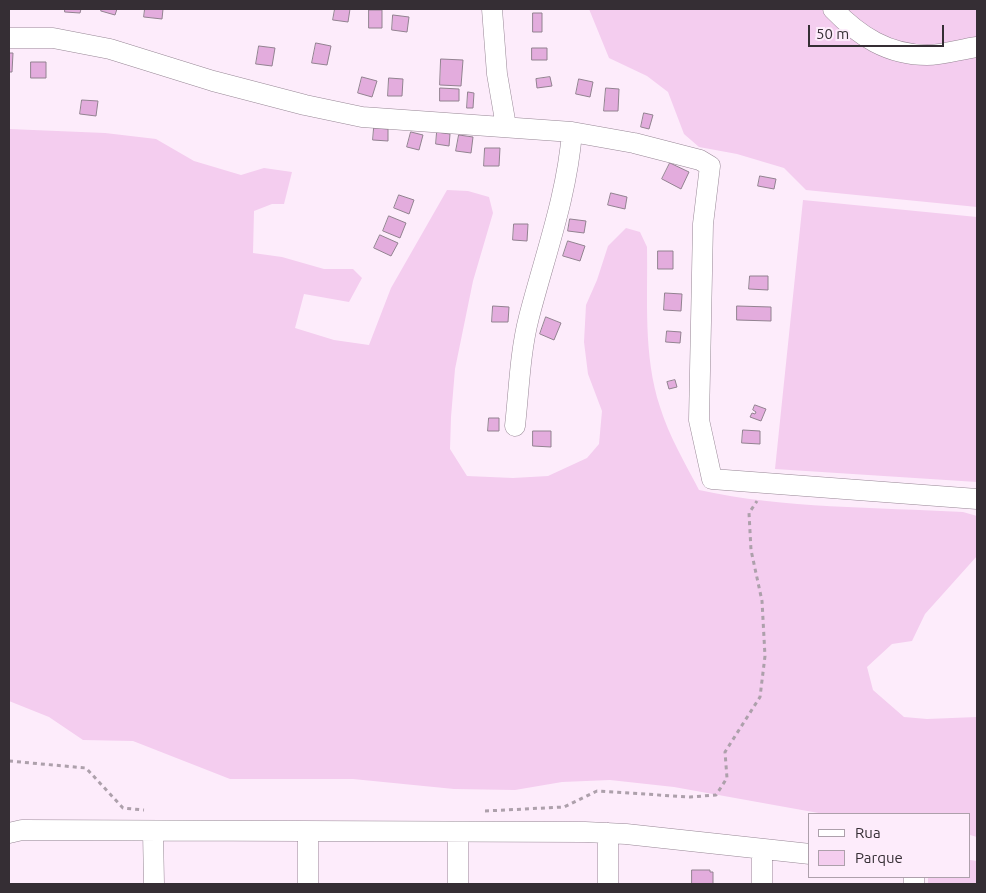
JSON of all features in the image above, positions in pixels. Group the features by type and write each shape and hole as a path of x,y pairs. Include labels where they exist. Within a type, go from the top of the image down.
{"street":[{"path":"492,9 497,74 506,126"},
{"path":"833,9 854,30 886,48 927,55 977,47"},
{"path":"9,38 53,38 110,49 213,81 305,105 362,116 572,132 634,143 700,160 710,166 703,224 699,420 712,480 977,499"},
{"path":"516,426 523,354 529,318 556,223 569,165 572,132"},
{"path":"9,833 22,830 608,833 808,854"},
{"path":"153,832 154,884"},
{"path":"308,832 308,884"},
{"path":"458,832 458,884"},
{"path":"608,833 608,884"},
{"path":"762,848 762,884"}],"path":[{"path":"482,811 564,807 597,791 690,797 716,795 727,778 725,752 760,697 765,656 762,601 751,550 749,513 768,484"},
{"path":"9,761 86,768 123,808 151,811"}],"green space":[{"path":"589,9 977,9 977,207 806,190 784,168 737,154 699,147 684,134 668,92 647,76 609,58"},
{"path":"9,129 105,133 156,139 194,161 241,175 264,168 292,172 284,204 272,204 254,211 253,253 282,257 324,269 353,269 362,278 349,302 304,294 295,328 334,340 369,345 391,288 447,190 468,191 489,197 493,213 473,281 455,369 451,417 450,449 467,476 513,478 548,476 587,458 599,444 602,411 588,374 584,342 586,305 597,280 608,246 626,228 640,232 647,247 649,347 651,368 660,407 668,428 699,490 764,501 963,512 977,516 977,556 925,614 912,641 892,644 867,667 873,690 904,717 927,719 977,717 977,837 971,835 971,813 818,813 674,787 610,780 562,782 515,790 454,789 353,779 230,779 133,741 83,740 49,717 9,701"},
{"path":"803,200 977,217 977,482 775,469"},
{"path":"971,860 977,861 977,884 928,884 928,878 971,878"}],"building":[{"path":"65,9 81,9 80,13 65,12"},
{"path":"102,9 117,9 115,15 101,11"},
{"path":"145,9 163,9 162,19 144,17"},
{"path":"335,9 350,9 348,22 333,20"},
{"path":"369,10 382,10 382,28 369,28"},
{"path":"533,13 542,13 542,32 533,32"},
{"path":"393,15 409,17 407,32 392,30"},
{"path":"316,43 331,46 327,65 312,63"},
{"path":"259,46 275,48 272,66 256,64"},
{"path":"532,48 547,48 547,60 532,60"},
{"path":"9,53 13,53 12,72 9,72"},
{"path":"441,59 463,60 461,86 440,85"},
{"path":"31,62 46,62 46,78 31,78"},
{"path":"362,77 377,81 372,97 358,93"},
{"path":"550,77 552,86 537,88 536,79"},
{"path":"389,78 403,79 402,96 388,96"},
{"path":"579,79 593,82 590,97 576,94"},
{"path":"440,88 459,89 459,101 440,101"},
{"path":"606,88 619,89 618,111 604,111"},
{"path":"468,92 474,93 473,108 467,108"},
{"path":"82,100 98,101 96,116 80,114"},
{"path":"644,113 653,115 649,129 641,127"},
{"path":"374,128 388,129 388,141 373,140"},
{"path":"411,132 423,135 419,150 407,147"},
{"path":"437,132 450,134 449,146 436,144"},
{"path":"459,135 473,137 471,153 456,151"},
{"path":"485,148 500,148 499,166 484,166"},
{"path":"670,163 689,172 681,189 662,179"},
{"path":"760,176 776,179 774,189 758,186"},
{"path":"611,193 627,197 625,209 608,205"},
{"path":"399,195 414,200 409,214 394,208"},
{"path":"389,216 406,223 400,238 383,231"},
{"path":"570,219 586,221 584,233 568,231"},
{"path":"514,224 528,224 527,241 513,240"},
{"path":"380,235 398,243 391,256 374,248"},
{"path":"568,241 585,246 580,261 563,256"},
{"path":"658,251 673,251 673,269 658,269"},
{"path":"750,276 768,276 768,290 749,289"},
{"path":"665,293 682,294 681,311 664,310"},
{"path":"493,306 509,307 508,322 492,322"},
{"path":"737,306 771,307 771,321 737,320"},
{"path":"546,317 561,323 554,340 540,334"},
{"path":"667,331 681,332 680,343 666,342"},
{"path":"675,380 677,387 669,389 667,382"},
{"path":"755,405 766,409 761,421 750,417 752,413 755,414 756,412 753,410"},
{"path":"489,418 499,418 499,431 488,431"},
{"path":"743,430 760,431 760,444 742,443"},
{"path":"533,431 551,431 551,447 533,446"},
{"path":"692,870 710,870 710,872 713,872 713,884 692,884"}]}
